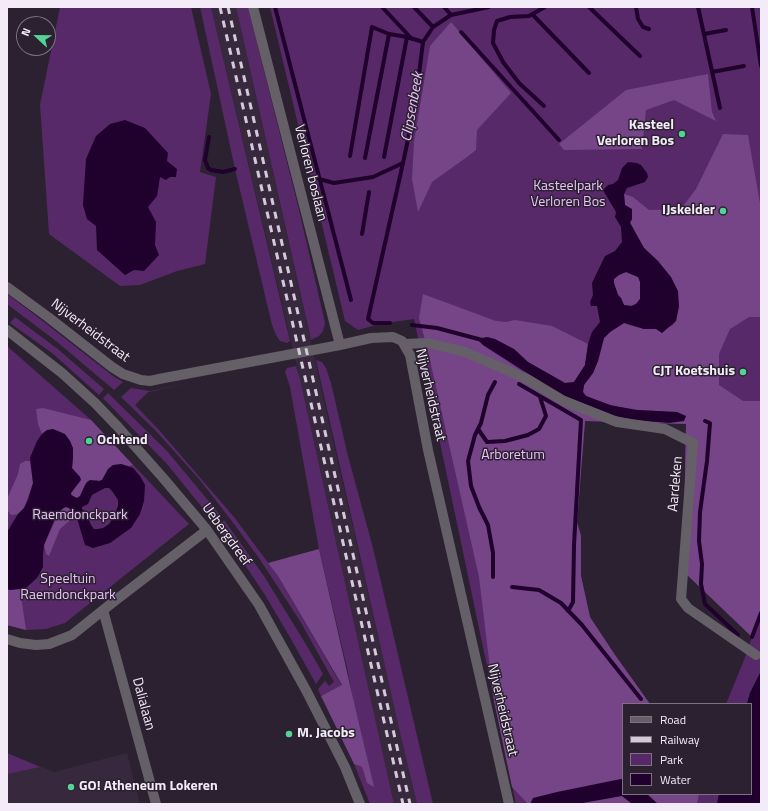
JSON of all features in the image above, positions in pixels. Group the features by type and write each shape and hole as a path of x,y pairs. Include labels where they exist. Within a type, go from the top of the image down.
{"street":[{"name":"Verloren boslaan","path":"253,7 340,345"},
{"name":"Nijverheidstraat","path":"7,287 112,367 123,374 141,380 150,381 371,338 393,337 404,344 410,355 428,450 509,804"},
{"name":"Uebergdreef","path":"7,330 62,373 95,403 159,473 207,530 259,606 307,692 345,767 360,804"},
{"name":"Aardeken","path":"404,344 428,343 465,352 527,379 564,401 617,422 665,429 693,443 681,599 688,608 756,655"},
{"path":"7,638 20,643 36,645 49,644 72,635 207,530"},
{"name":"Dalialaan","path":"103,610 156,804"}],"shaded area":[{"path":"211,7 236,7 338,463 417,804 394,804 300,379"},
{"name":"GO! Atheneum Lokeren","path":"7,753 54,772 127,753 140,804 7,804"}],"green space":[{"path":"60,7 191,7 211,94 200,172 216,177 205,264 177,271 140,285 120,286 49,234 40,105 50,56 56,56 56,27"},
{"path":"200,7 211,7 290,341 287,343 280,341 272,325 235,169"},
{"path":"236,7 248,7 299,210 325,323 323,331 319,336 311,340"},
{"name":"Kasteelpark Verloren Bos","path":"270,7 761,7 761,671 750,693 747,703 726,703 752,637 683,571 686,424 585,421 577,522 581,536 581,576 590,618 649,703 622,703 622,795 719,795 717,804 516,804 414,319 379,324 358,330 345,321"},
{"path":"451,22 511,93 477,130 476,150 432,182 418,212 412,179 414,142 430,46"},
{"path":"708,74 712,112 716,121 674,100 646,110 642,149 564,150 559,144 626,90"},
{"name":"Arboretum","path":"723,134 748,135 761,209 761,317 749,317 730,329 719,354 719,385 743,401 761,401 761,613 752,637 683,571 686,424 585,421 577,522 581,536 581,576 590,617 649,703 622,703 622,795 699,795 697,804 528,804 512,787 494,701 479,577 427,347 419,318 423,294 496,321 506,322 515,320 552,326 588,344 585,365 574,382 565,383 528,362 514,349 483,345 522,371 611,415 635,420 656,422 677,412 637,410 610,405 586,396 583,392 584,385 593,373 604,338 610,332 624,323 644,329 656,329 672,326 676,321 679,306 658,261 644,248 630,222 625,205 624,194 633,197 649,210 681,209 696,189"},
{"path":"626,272 638,277 640,281 640,299 636,304 631,306 624,305 618,295 614,283 614,279"},
{"path":"7,294 113,376 123,382 114,390 56,341 7,304"},
{"path":"15,317 59,350 104,389 99,395 52,353 10,323"},
{"name":"Raemdonckpark","path":"7,346 91,420 189,524 65,623 46,629 26,630 7,625"},
{"path":"316,360 322,362 326,368 331,383 348,456 373,548 433,804 417,804"},
{"path":"296,366 394,804 370,804 354,764 362,767 367,783 348,672 319,549 290,387 285,372 287,368"},
{"path":"189,383 148,392 135,405 159,430 234,517 278,576 342,686 321,696 318,689 325,681 329,686 334,682 300,621 259,558 199,479 156,431 121,397 131,388 150,391"},
{"path":"108,393 167,451 221,516 214,522 167,464 103,398"},
{"path":"43,408 91,420 133,465 129,466 121,464 105,475 102,480 96,480 85,485 81,496 77,498 73,496 71,493 80,477 72,469 73,457 47,430 42,434 38,424 36,409"},
{"path":"25,461 30,461 33,483 24,508 18,514 11,515 7,507 7,499 18,474 20,464"},
{"path":"66,507 72,510 76,516 60,529 49,556 46,554 44,545 59,512"},
{"path":"224,520 264,576 323,674 316,684 265,595 217,527"},
{"path":"319,549 374,787 367,783 362,767 354,764 321,696 342,685 278,576 268,563"},
{"path":"7,588 10,590 20,589 26,630 7,625"},
{"path":"7,753 40,767 7,774"}],"water":[{"path":"125,120 145,128 168,153 167,161 177,169 176,177 170,177 166,180 160,177 157,196 148,207 156,222 155,245 159,255 144,271 134,270 125,275 97,250 96,226 87,219 83,205 86,159 96,136 110,124"},
{"path":"628,162 637,163 641,165 647,173 648,177 645,182 627,188 624,194 625,205 632,209 632,219 630,223 644,248 658,261 671,277 678,291 679,306 676,321 662,333 656,329 644,329 624,323 610,332 604,338 598,361 593,373 584,385 583,392 586,396 610,405 637,410 677,412 686,416 684,421 669,423 635,420 611,415 562,395 483,345 477,339 487,337 495,339 514,349 528,362 565,383 574,382 585,365 588,344 592,332 600,322 597,306 591,306 590,302 593,295 592,283 605,256 615,251 622,242 621,227 615,217 616,212 603,190 608,185 613,184 618,180 622,168","holes":["626,272 638,277 640,282 640,299 636,304 631,306 624,305 618,295 614,279"]},
{"path":"53,429 65,434 73,448 72,468 81,480 71,495 77,498 80,496 87,482 90,480 102,480 108,469 113,465 121,464 133,468 140,476 145,485 144,501 140,514 131,528 110,543 93,548 85,545 76,515 69,508 63,508 54,521 44,545 43,567 37,578 26,588 9,590 7,588 7,532 28,500 33,483 30,458 37,441 47,430","holes":["105,488 109,488 118,500 118,506 109,524 103,528 94,529 82,507 88,504 92,495"]},
{"path":"761,671 760,804 717,804 719,795 752,795 752,703 747,703 750,693"},
{"path":"622,779 622,795 648,795 658,804 632,804 622,796 577,804 530,804 533,798"}],"waterway":[{"path":"275,7 351,300"},
{"path":"382,7 412,39"},
{"path":"414,7 433,27"},
{"path":"444,7 451,15"},
{"name":"Clipsenbeek","path":"319,179 334,183 373,177 403,163 415,106 423,42 433,27 451,15 489,7"},
{"path":"544,106 519,83 503,62 493,43 494,30 497,21 510,17 529,16 545,7"},
{"path":"589,7 640,56"},
{"path":"636,7 638,19 643,27 649,29"},
{"path":"698,7 720,108"},
{"name":"Clipsenbeek","path":"752,7 761,66"},
{"path":"532,14 589,73"},
{"path":"350,156 372,27 389,34"},
{"path":"704,34 726,30"},
{"path":"461,32 559,140"},
{"path":"365,158 389,34 407,37"},
{"path":"384,157 407,37 423,42"},
{"path":"712,72 744,66"},
{"name":"Clipsenbeek","path":"209,137 205,160 208,168 223,172 235,169"},
{"path":"390,323 373,323 368,319 403,163"},
{"path":"362,234 369,192"},
{"path":"412,325 437,328 482,340"},
{"path":"493,577 493,553 488,525 471,486 468,461 475,435 481,423 488,395 495,382"},
{"path":"519,384 581,420 574,545 573,602 568,611"},
{"path":"478,429 487,442 505,441 528,435 539,429 546,416 540,397"},
{"path":"705,421 710,423 707,461 700,512 699,541 702,564 701,584 705,604 738,635"},
{"path":"512,587 539,590 561,603 582,625 641,699"},
{"name":"Clipsenbeek","path":"752,637 761,613"}],"railway":[{"path":"220,7 403,804"},
{"path":"228,7 410,804"}],"place":[{"name":"Kasteel Verloren Bos","path":"682,134"},
{"name":"IJskelder","path":"723,211"},
{"name":"CJT Koetshuis","path":"743,372"},
{"name":"Ochtend","path":"89,441"},
{"name":"M. Jacobs","path":"289,734"},
{"name":"GO! Atheneum Lokeren","path":"71,787"}],"park label":[{"name":"Speeltuin Raemdonckpark","path":"68,588"}]}
